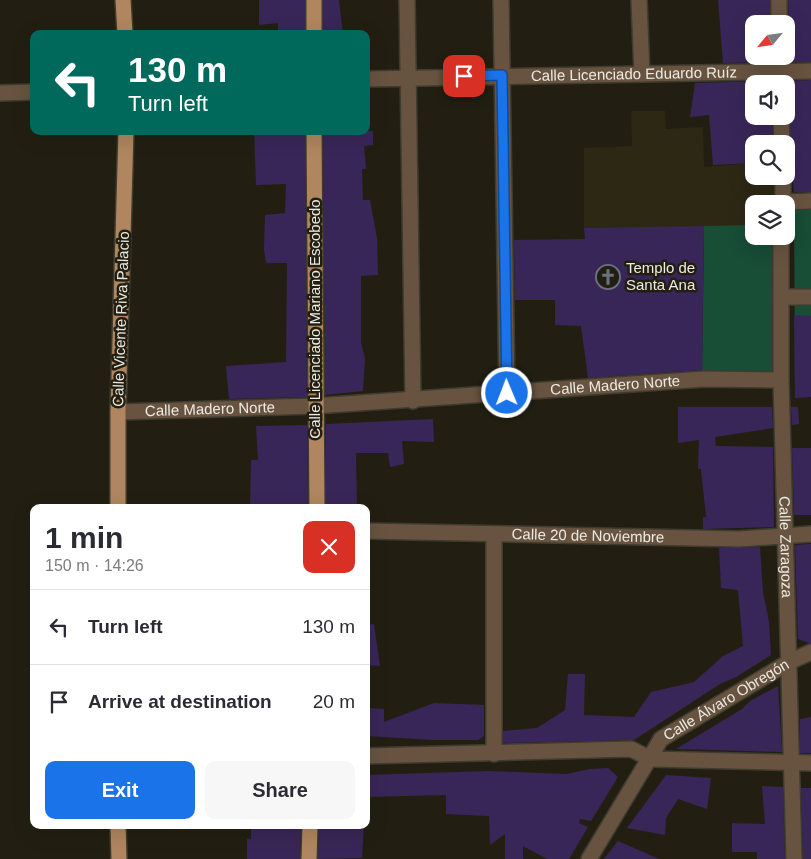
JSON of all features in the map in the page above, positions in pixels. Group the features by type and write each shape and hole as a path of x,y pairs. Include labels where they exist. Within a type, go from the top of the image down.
{"main road":[{"path":"123,0 125,30"},
{"path":"314,0 314,30"},
{"name":"Calle Vicente Riva Palacio","path":"118,504 118,412 126,135"},
{"name":"Calle Licenciado Mariano Escobedo","path":"314,135 315,406 318,504"},
{"path":"118,829 119,859"},
{"path":"309,859 310,829"}],"street":[{"path":"407,0 413,401"},
{"path":"501,0 507,393"},
{"path":"639,0 642,74"},
{"path":"779,0 779,15"},
{"name":"Calle Licenciado Eduardo Ruíz","path":"370,79 780,70 811,71"},
{"path":"0,93 30,92"},
{"path":"795,202 811,201"},
{"name":"Calle Zaragoza","path":"782,245 781,380 794,859"},
{"path":"783,296 811,297"},
{"name":"Calle Madero Norte","path":"118,412 413,401 704,379 781,380"},
{"name":"Calle 20 de Noviembre","path":"370,531 494,536 739,539 811,534"},
{"path":"494,536 494,754"},
{"name":"Calle Álvaro Obregón","path":"589,859 651,759 661,739 789,662 811,652"},
{"path":"370,756 631,749 651,759 811,763"}],"shaded area":[{"path":"631,111 665,111 666,129 703,127 704,167 745,164 745,185 776,185 777,195 745,195 745,227 584,228 584,148 632,146"}],"green space":[{"path":"795,201 811,201 811,392 795,392"},
{"path":"745,225 745,245 782,245 781,380 702,375 704,226"}],"building":[{"path":"259,0 305,0 305,30 278,30 278,23 259,25"},
{"path":"323,0 339,0 343,30 323,30"},
{"path":"718,0 770,0 770,15 745,15 745,63 723,63"},
{"path":"788,0 811,0 811,62 795,62 795,15 788,15"},
{"path":"811,80 811,192 794,192 795,135 790,135 789,125 795,125 795,81"},
{"path":"745,82 745,125 772,125 773,135 745,135 745,163 713,165 709,115 690,117 695,83"},
{"path":"370,131 373,131 373,145 364,146 366,169 362,169 363,200 370,200 377,238 378,275 361,276 361,342 365,359 363,391 325,395 323,135 370,135"},
{"path":"254,135 305,135 307,397 229,399 226,366 286,362 287,263 266,263 264,249 265,215 285,213 286,184 256,185"},
{"name":"Templo de Santa Ana","path":"704,226 702,370 588,378 581,326 555,325 555,300 515,300 514,240 585,239 584,228"},
{"path":"794,315 811,316 811,397 795,398"},
{"path":"678,407 772,407 773,428 715,437 716,446 773,447 774,527 703,529 703,517 706,517 701,469 698,469 699,440 678,443"},
{"path":"791,407 798,407 799,424 792,425"},
{"path":"433,419 434,442 402,441 404,464 390,467 388,453 356,453 357,504 326,504 326,424"},
{"path":"307,425 308,504 250,504 251,460 258,460 256,426"},
{"path":"792,448 811,448 811,515 794,515"},
{"path":"811,544 811,643 809,643 798,639 795,545"},
{"path":"760,547 763,592 769,622 771,655 736,677 720,684 634,740 503,743 503,731 537,728 565,710 568,674 585,674 584,715 634,717 651,692 694,682 723,656 743,646 738,590 721,588 719,548"},
{"path":"370,624 374,624 380,666 370,665"},
{"path":"778,686 782,752 676,749 742,709 750,701"},
{"path":"434,703 484,705 484,736 478,740 434,740 370,736 370,708 384,709 384,722"},
{"path":"811,717 811,753 800,753 800,719"},
{"path":"608,768 618,777 591,821 580,819 579,823 588,827 569,859 547,859 523,846 523,859 505,859 505,834 490,845 489,816 446,814 446,795 370,797 370,775 488,771 567,774 590,769"},
{"path":"666,775 711,778 707,809 678,799 666,818 665,835 627,828"},
{"path":"762,786 783,787 785,859 757,859 757,852 732,852 732,823 765,824"},
{"path":"801,788 811,788 811,859 803,859"},
{"path":"251,829 301,829 300,859 247,859 247,839 251,839"},
{"path":"319,829 364,829 362,858 318,859"},
{"path":"618,841 659,859 604,859"}],"place":[{"name":"Templo de Santa Ana","path":"608,277"}],"route":[{"path":"464,76 502,75 507,393"}]}
